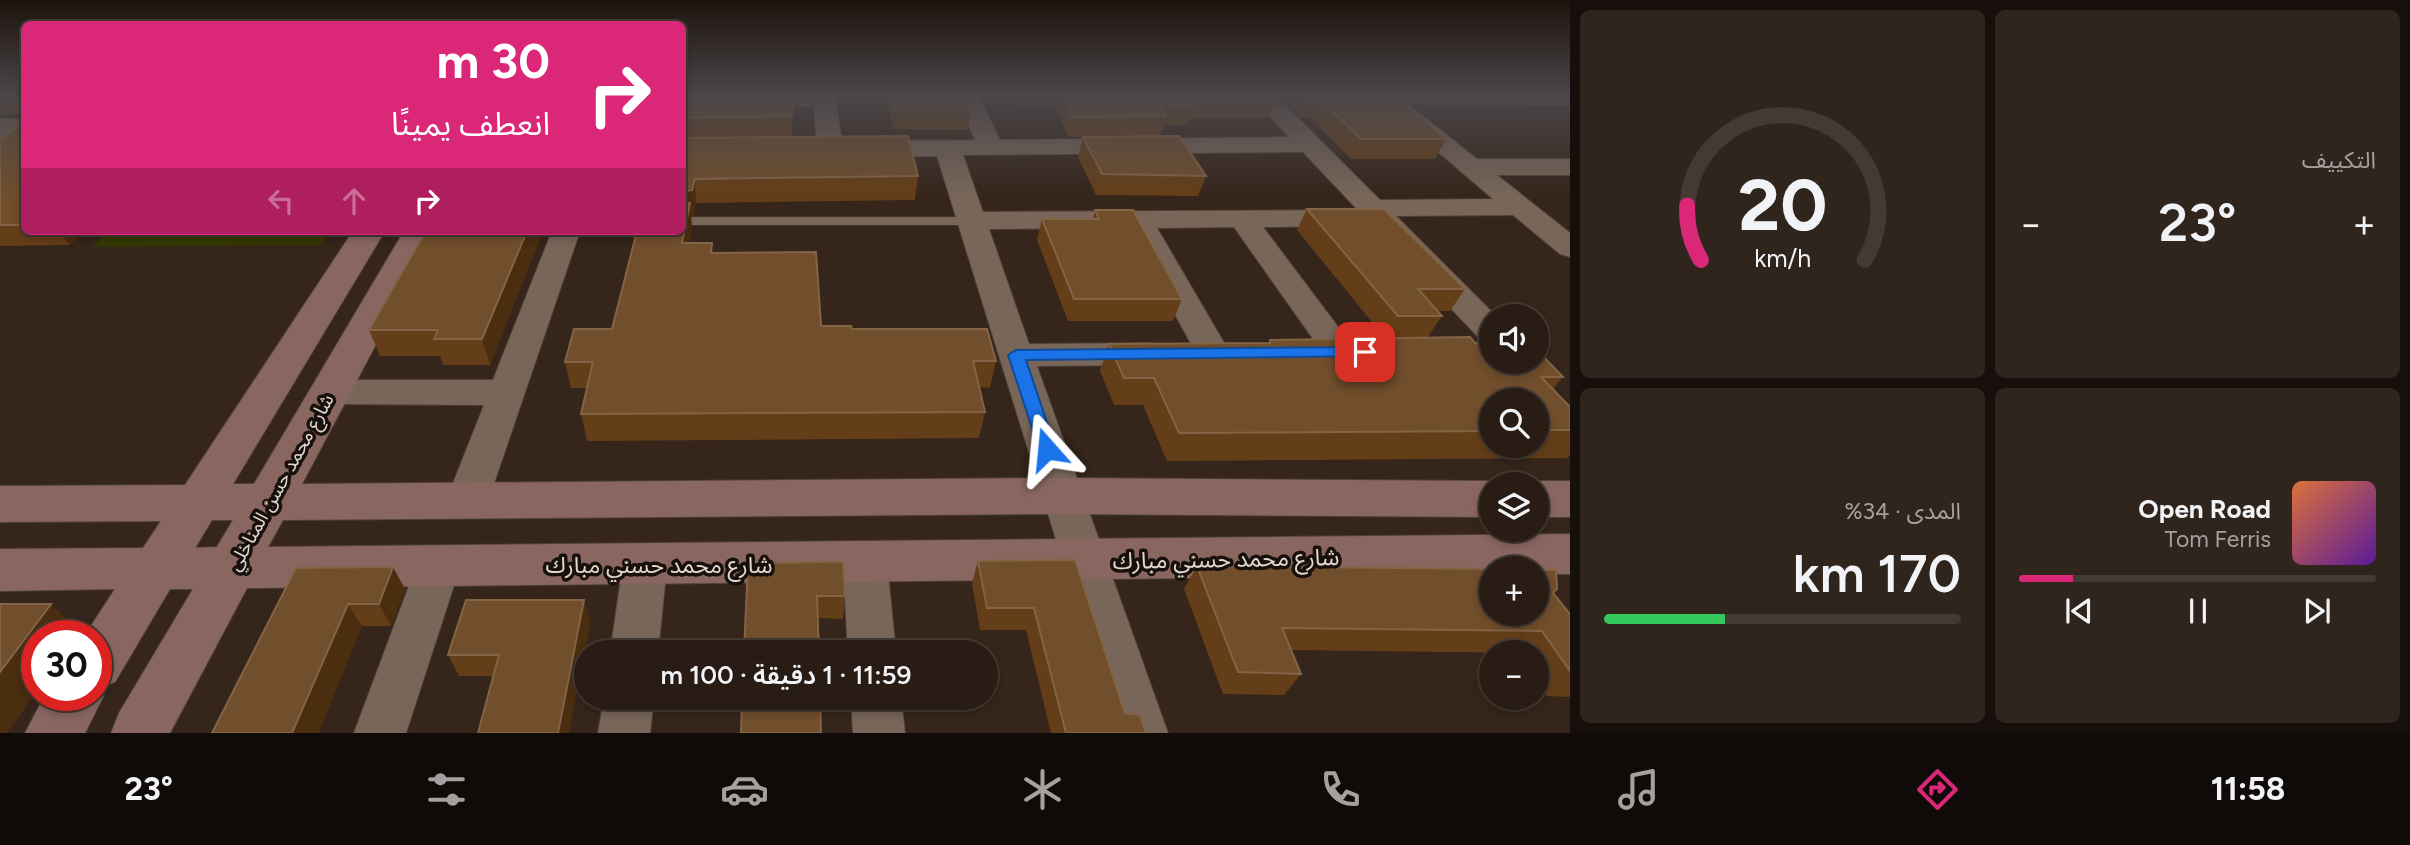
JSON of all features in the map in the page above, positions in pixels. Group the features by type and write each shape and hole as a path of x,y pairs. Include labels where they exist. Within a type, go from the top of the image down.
{"street":[{"path":"828,129 830,149"},
{"path":"982,129 990,146"},
{"path":"1295,129 1479,318"},
{"path":"1425,129 1519,207 1565,240"},
{"path":"803,149 1309,144"},
{"path":"947,147 1142,733"},
{"path":"1471,167 1570,167"},
{"path":"972,222 1242,219 1519,207"},
{"path":"1242,219 1354,352 1302,353"},
{"path":"1138,220 1213,353"},
{"path":"112,639 366,235"},
{"name":"شارع محمد حسن المناخلي","path":"139,733 418,235"},
{"path":"467,500 565,235"},
{"path":"1016,355 1251,353"},
{"path":"330,392 506,393"},
{"path":"0,504 1063,496 1479,499"},
{"path":"1549,499 1570,499"},
{"name":"شارع محمد حسني مبارك","path":"1549,566 1570,554"},
{"name":"شارع محمد حسني مبارك","path":"0,570 1085,561 1479,574"},
{"path":"865,563 872,640"},
{"path":"636,640 645,565"},
{"path":"380,733 438,567"},
{"path":"624,733 627,710"},
{"path":"877,710 879,733"},
{"path":"53,733 67,711"}],"lane":[{"path":"686,221 972,222"}],"green space":[{"path":"105,235 326,235 320,245 92,247"}],"building":[{"path":"15,129 21,129 21,225 0,225 0,140"},
{"path":"1351,129 1434,129 1446,139 1361,139"},
{"path":"908,136 918,176 695,179 692,190 686,191 686,138"},
{"path":"1179,136 1206,176 1102,174 1083,137"},
{"path":"686,203 690,203 686,223"},
{"path":"1307,209 1384,209 1465,289 1418,289 1442,316 1398,316"},
{"path":"1095,210 1133,210 1182,299 1074,299 1042,219 1099,219"},
{"path":"424,235 525,235 482,339 434,339 438,330 369,330"},
{"path":"636,235 684,235 682,243 712,243 711,253 816,252 821,326 851,326 852,329 987,329 996,361 973,361 985,412 581,414 593,362 565,362 574,329 612,329"},
{"path":"1470,337 1475,343 1479,343 1479,374 1549,374 1549,362 1563,377 1541,377 1570,407 1570,430 1549,430 1549,388 1479,388 1479,431 1179,433 1154,378 1124,378 1109,344 1270,343 1270,340"},
{"path":"1075,560 1125,713 1140,715 1146,733 1066,733 1034,608 987,608 978,561"},
{"path":"843,562 845,596 817,596 819,640 745,640 748,563"},
{"path":"1197,566 1479,569 1479,626 1549,626 1549,570 1556,570 1557,589 1553,593 1570,614 1570,671 1542,631 1282,628 1301,674 1238,672"},
{"path":"393,567 379,604 348,604 292,733 212,733 296,568"},
{"path":"466,600 584,600 576,640 574,640 558,733 478,733 499,655 448,655"},
{"path":"0,604 51,604 39,620 21,620 21,644 0,672"},
{"path":"742,710 820,710 821,733 741,733"}],"route":[{"path":"1047,449 1016,355 1365,352"}]}
